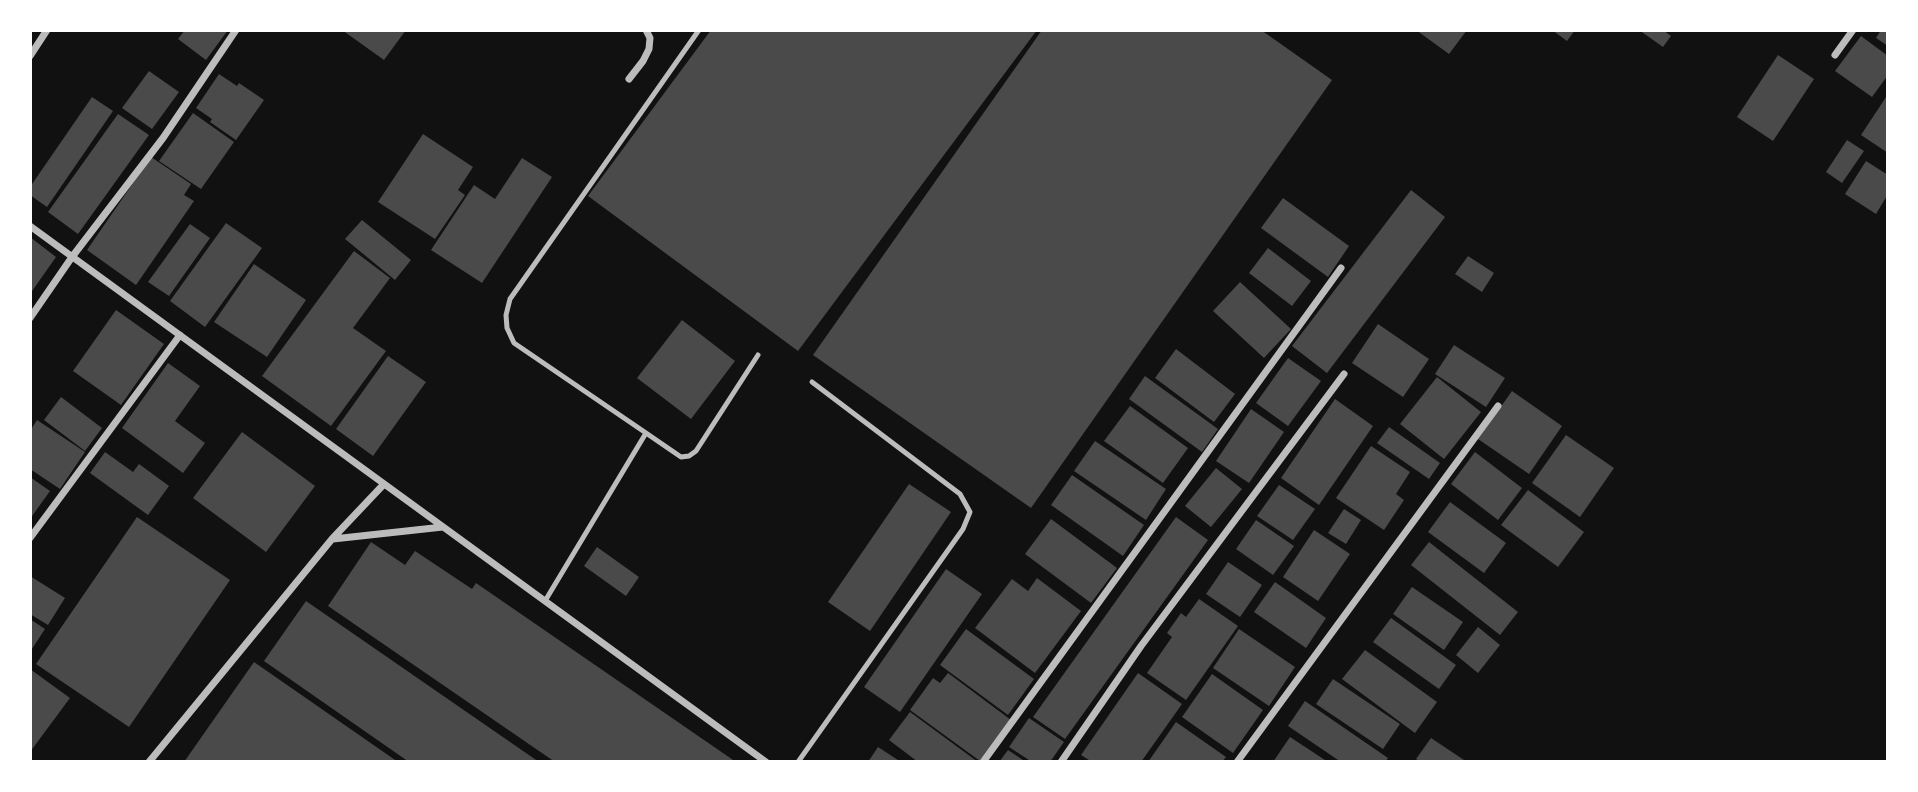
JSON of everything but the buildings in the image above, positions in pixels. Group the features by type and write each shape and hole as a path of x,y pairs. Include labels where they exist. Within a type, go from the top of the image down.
{"street":[{"path":"30,56 47,30"},
{"path":"30,318 72,257 163,138 236,30"},
{"path":"629,79 649,48 650,38 646,30"},
{"path":"1835,55 1853,30"},
{"path":"30,226 766,762"},
{"path":"983,762 1341,268"},
{"path":"30,538 180,335"},
{"path":"1061,762 1141,646 1344,374"},
{"path":"1237,762 1498,407"},
{"path":"149,762 332,539 384,484"},
{"path":"332,539 443,527"}],"lane":[{"path":"699,30 510,299 506,315 507,328 513,343 681,457 696,451 758,355"},
{"path":"798,762 963,529 970,512 960,494 812,382"},
{"path":"545,601 646,433"}]}
